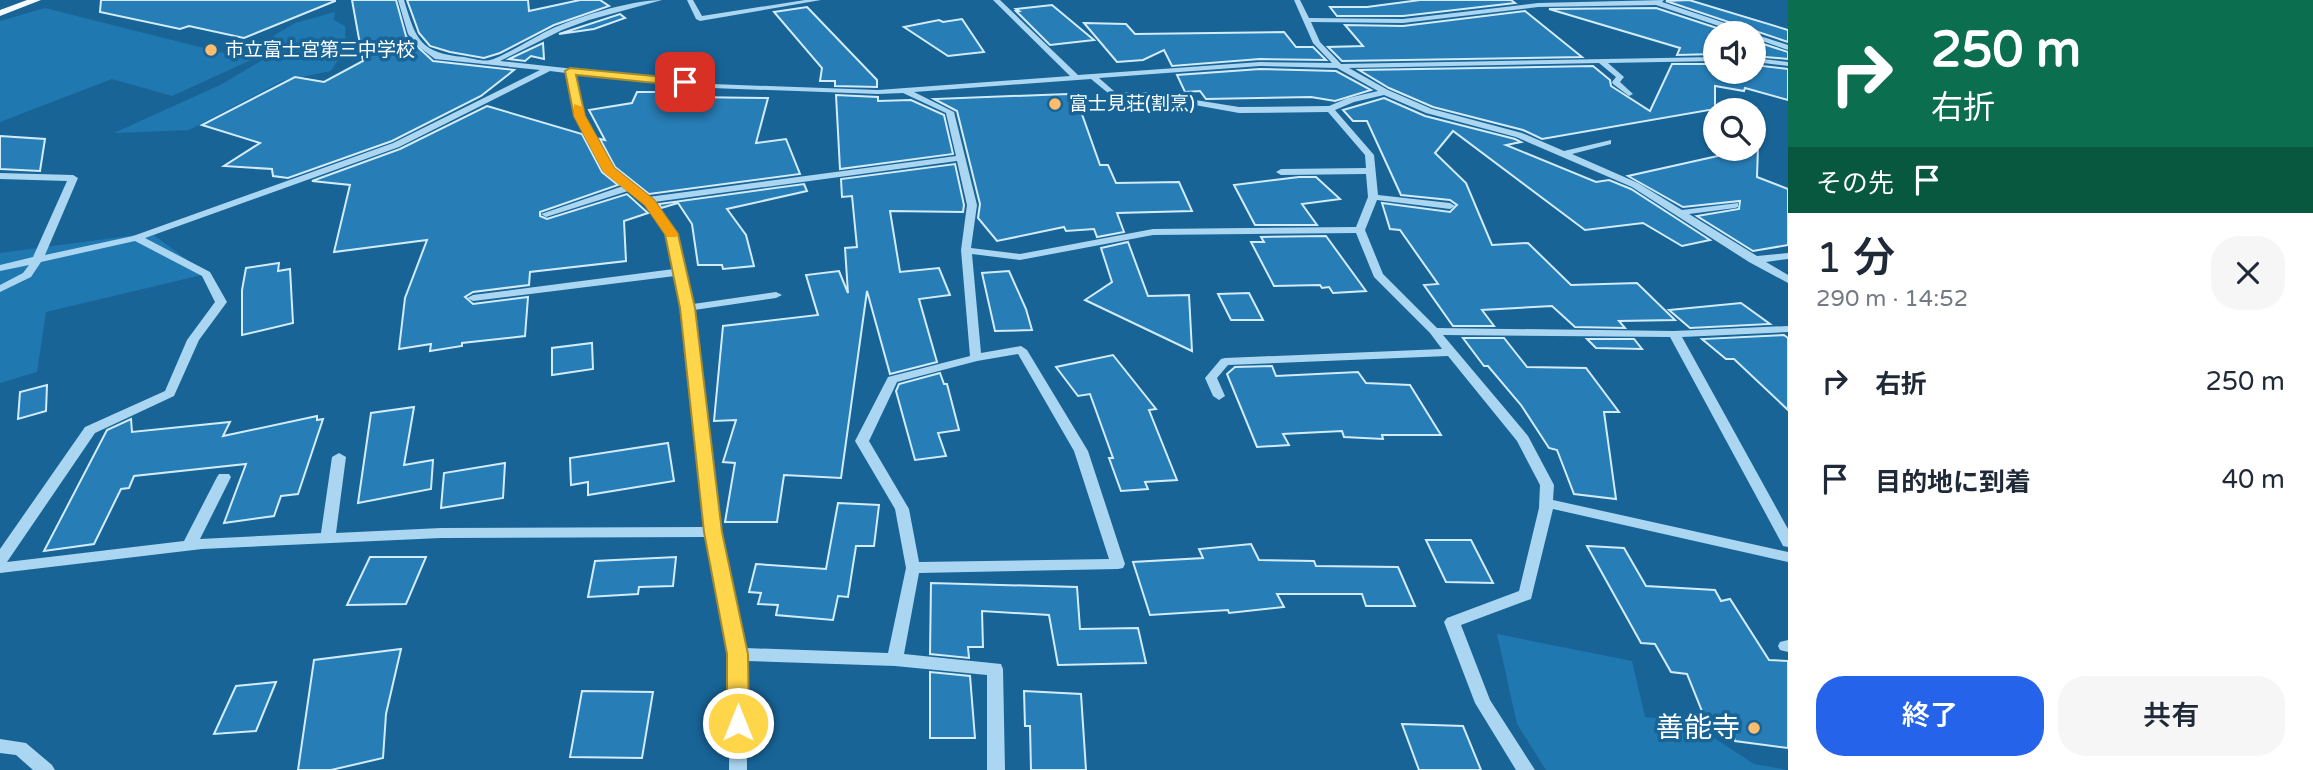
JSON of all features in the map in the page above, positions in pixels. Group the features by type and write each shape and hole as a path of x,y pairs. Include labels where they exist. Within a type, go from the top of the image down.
{"main road":[{"path":"0,12 36,0"}],"street":[{"path":"401,0 411,35 421,48 438,57 712,86 816,91 904,90 1260,64 1339,66 1703,59"},
{"path":"493,62 559,28 586,18 659,0"},
{"path":"690,0 700,19 818,0"},
{"path":"996,0 1075,76"},
{"path":"1297,0 1317,43 1339,66 1385,92 1429,111 1519,135 1635,185 1788,280"},
{"path":"1306,20 1403,21 1538,5 1659,1 1713,21"},
{"path":"1766,40 1788,48"},
{"path":"1601,61 1620,78 1616,82 1629,94"},
{"path":"1766,61 1788,64"},
{"path":"0,268 136,238 396,145 550,68"},
{"path":"570,71 580,116 609,170 646,200 671,234 688,308 713,532 738,654 738,770"},
{"path":"1091,75 1113,94 1145,94 1238,110 1330,108 1385,92"},
{"path":"904,90 950,112 972,205 966,250 976,358"},
{"path":"1330,108 1369,155 1373,197 1360,230 1378,275 1434,331 1523,439 1547,485 1546,503 1526,595 1452,622 1483,703 1526,770"},
{"path":"1563,154 1608,142"},
{"path":"646,200 962,158"},
{"path":"1281,172 1369,171"},
{"path":"0,176 73,178 38,259 27,275 0,289"},
{"path":"546,214 630,187"},
{"path":"1373,197 1450,206"},
{"path":"1679,213 1735,205"},
{"path":"966,250 1020,257 1153,232 1360,230"},
{"path":"0,560 90,430 170,393 193,340 221,302 206,274 136,238"},
{"path":"1753,260 1788,256"},
{"path":"473,298 678,272"},
{"path":"688,308 776,295"},
{"path":"1434,331 1674,334 1788,330"},
{"path":"1674,334 1788,542"},
{"path":"895,660 913,568 902,509 862,441 892,380 976,358 1021,350 1081,451 1118,564 913,568"},
{"path":"1219,396 1211,378 1225,362 1451,352"},
{"path":"328,538 340,457"},
{"path":"189,546 224,477"},
{"path":"1546,503 1788,557"},
{"path":"0,568 189,546 328,538 441,533 713,532"},
{"path":"738,654 895,660 995,669 996,770"},
{"path":"0,746 20,748 46,770"}],"shaded area":[{"path":"45,8 251,60 172,96 112,79 0,122 0,21"},
{"path":"335,12 334,20 345,26 346,47 331,71 282,81 189,130 114,133 222,84 276,52 260,44 295,23"},
{"path":"151,233 206,274 46,312 37,372 0,383 0,253"},
{"path":"1497,634 1632,661 1645,717 1688,721 1754,764 1788,770 1546,770 1517,724"}],"building":[{"path":"101,0 335,1 244,38 189,26 180,29 100,12"},
{"path":"352,0 396,0 406,36 433,61 514,70 481,96 392,141 288,178 273,176 272,169 224,166 260,143 202,125 295,77 324,82 363,61"},
{"path":"407,0 528,0 529,11 580,0 600,0 609,6 554,25 500,53 484,58 430,46 419,33"},
{"path":"1420,0 1511,0 1515,3 1403,16 1337,16 1330,7 1367,7"},
{"path":"1689,0 1758,21 1726,21 1666,1"},
{"path":"1052,5 1094,40 1050,45 1016,11"},
{"path":"807,7 877,80 877,87 835,86 835,81 820,81 822,68 774,12"},
{"path":"1656,8 1703,23 1703,54 1677,55 1680,48 1549,9"},
{"path":"1525,11 1582,57 1342,61 1328,47 1363,46 1345,25 1403,26"},
{"path":"620,14 625,18 594,29 559,34"},
{"path":"962,19 984,52 948,56 904,27 939,20 943,22"},
{"path":"1084,23 1126,24 1135,34 1284,32 1296,47 1313,47 1326,60 1260,59 1172,66 1164,50 1143,60 1117,62"},
{"path":"1766,23 1788,30 1788,42 1766,35"},
{"path":"543,43 544,59 531,56 525,61 509,59"},
{"path":"1766,45 1788,52 1788,59 1766,57"},
{"path":"1672,64 1703,64 1703,84 1766,84 1766,66 1788,69 1788,100 1745,88 1744,91 1715,86 1715,98 1703,98 1703,111 1542,139 1523,130 1433,107 1389,88 1359,70 1593,66 1610,80 1611,86 1650,111"},
{"path":"1260,69 1336,71 1371,90 1335,101 1311,97 1206,99 1200,91 1185,92 1177,75"},
{"path":"637,92 693,92 689,97 768,98 756,143 786,139 800,174 649,194 615,167 600,139 605,140 589,110 632,103"},
{"path":"1068,94 1072,103 1078,103 1100,165 1108,165 1116,183 1179,182 1192,211 1117,213 1124,232 1097,237 1094,229 1066,231 1064,227 997,241 978,218 980,204 957,111 934,99"},
{"path":"836,95 878,97 878,101 911,100 944,115 953,154 840,169"},
{"path":"1384,98 1425,116 1515,139 1521,142 1506,145 1596,182 1609,180 1631,189 1710,240 1682,246 1643,223 1585,230 1453,131 1435,153 1466,183 1492,245 1528,243 1571,285 1637,283 1675,320 1619,321 1625,328 1575,327 1552,306 1482,310 1494,326 1453,326 1424,285 1438,284 1400,230 1390,229 1382,203 1450,212 1457,205 1450,200 1401,195 1367,121 1353,121 1343,110"},
{"path":"487,106 582,134 602,172 618,185 540,212 540,216 547,219 627,194 648,213 624,221 626,261 530,272 529,285 473,292 465,297 473,304 528,297 525,336 462,343 462,346 430,351 431,344 399,349 405,298 427,240 334,252 350,185 312,181 400,149"},
{"path":"0,136 45,139 40,171 0,169"},
{"path":"1703,159 1758,161 1757,177 1788,189 1788,245 1753,251 1697,216 1739,209 1740,201 1683,207 1628,176"},
{"path":"955,164 964,205 963,212 890,211 900,272 939,268 950,295 919,299 937,362 890,374 867,291 841,478 784,475 777,522 725,522 735,463 723,462 736,420 714,421 723,326 818,315 806,275 839,271 848,293 845,248 857,247 852,196 842,197 841,179"},
{"path":"1316,177 1340,199 1302,204 1317,225 1255,225 1234,185"},
{"path":"804,184 807,191 727,209 746,235 754,266 723,269 722,265 698,265 692,224 678,203 661,208 659,204"},
{"path":"1326,236 1366,291 1333,293 1329,287 1322,288 1320,285 1274,286 1251,242 1264,242 1261,237"},
{"path":"1128,242 1148,296 1189,295 1192,351 1085,300 1112,282 1101,248"},
{"path":"279,263 278,271 290,269 293,323 242,335 242,290 246,268"},
{"path":"1009,271 1032,330 995,331 982,273"},
{"path":"1249,293 1263,320 1231,320 1218,294"},
{"path":"1741,303 1770,324 1690,328 1669,310"},
{"path":"1784,335 1788,338 1788,410 1734,359 1726,359 1702,339"},
{"path":"1463,338 1504,338 1527,367 1586,368 1619,412 1604,412 1616,499 1574,494 1557,450 1549,448 1521,405 1488,366 1484,366"},
{"path":"1587,339 1634,339 1642,349 1596,348"},
{"path":"592,343 593,369 552,375 552,348"},
{"path":"1113,355 1156,409 1149,410 1177,480 1145,482 1148,489 1121,491 1109,458 1113,458 1090,394 1078,396 1056,367"},
{"path":"1272,366 1276,376 1358,372 1366,383 1410,385 1441,435 1382,435 1383,439 1344,437 1342,431 1283,434 1289,445 1257,447 1227,374 1235,367"},
{"path":"940,373 944,384 947,384 959,430 938,433 946,456 915,460 896,391 899,384"},
{"path":"47,385 46,411 18,419 20,392"},
{"path":"414,407 404,465 433,460 431,489 358,503 371,413"},
{"path":"317,416 317,420 323,419 298,494 281,496 274,516 224,523 246,464 134,476 129,488 121,489 94,544 44,551 107,430 131,419 132,432 230,422 223,436"},
{"path":"668,443 674,481 588,495 588,482 571,485 570,458"},
{"path":"505,463 503,498 441,508 444,473"},
{"path":"838,503 879,505 874,546 856,546 848,597 838,596 833,620 776,615 778,605 758,604 761,593 749,592 756,564 826,569"},
{"path":"1426,540 1471,540 1493,583 1446,582"},
{"path":"1251,544 1259,560 1314,561 1316,566 1398,567 1415,606 1366,606 1362,594 1277,594 1284,607 1229,613 1228,610 1150,615 1133,562 1203,558 1199,549"},
{"path":"1587,546 1624,548 1646,586 1715,590 1721,601 1730,599 1769,660 1788,661 1788,748 1735,741 1732,730 1708,726 1687,674 1671,672 1655,644 1641,643"},
{"path":"370,557 426,557 406,604 347,605"},
{"path":"676,557 673,586 639,587 638,594 588,597 595,561"},
{"path":"931,583 1077,587 1080,629 1138,628 1146,663 1058,665 1049,615 982,611 983,647 968,647 969,658 930,654"},
{"path":"401,649 386,714 383,758 331,770 298,770 314,660"},
{"path":"930,672 970,676 975,738 930,738"},
{"path":"276,682 256,731 214,734 236,686"},
{"path":"582,691 653,692 642,758 570,757"},
{"path":"1024,691 1081,694 1086,770 1031,770 1030,726 1025,726"},
{"path":"1402,724 1463,726 1481,770 1419,770"}],"slow traffic":[{"path":"578,107 580,116 609,170 650,203 671,234"}],"place":[{"name":"市立富士宮第三中学校","path":"211,50"},
{"name":"富士見荘(割烹)","path":"1055,104"},
{"name":"善能寺","path":"1754,728"}],"route":[{"path":"685,82 570,71 580,116 609,170 650,203 671,234 688,308 713,532 738,654 738,723"}]}
